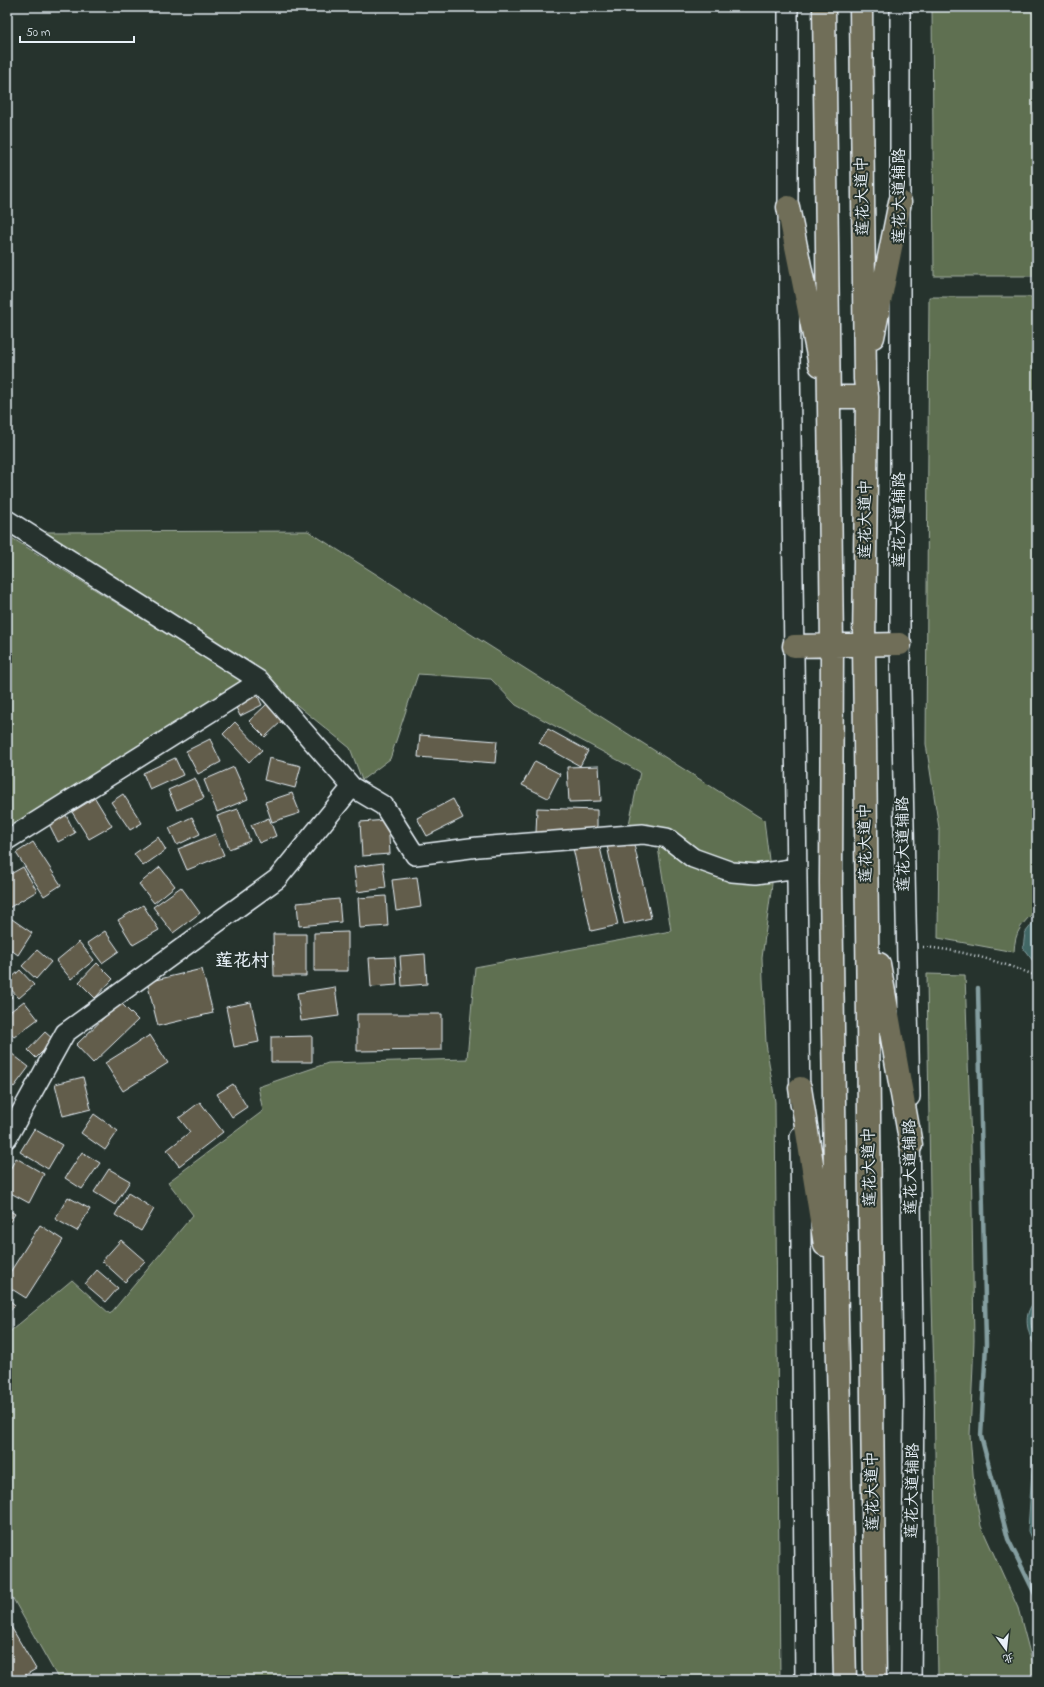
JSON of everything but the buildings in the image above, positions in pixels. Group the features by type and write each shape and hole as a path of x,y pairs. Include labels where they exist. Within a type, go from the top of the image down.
{"main road":[{"name":"莲花大道中","path":"824,7 832,645 831,883 844,1680"},
{"name":"莲花大道中","path":"860,7 866,388 864,644 875,1680"},
{"path":"830,397 866,388 900,202"},
{"path":"788,207 830,418"},
{"path":"794,646 900,644"},
{"path":"831,883 867,892 911,1145"},
{"path":"800,1088 837,1319"}],"street":[{"path":"788,7 788,207 800,1088 805,1680"},
{"name":"莲花大道辅路","path":"900,7 900,644 911,1145 914,1401 911,1680"},
{"path":"7,520 260,681 352,787 384,806 415,854 478,847 642,834 667,838 693,858 732,872 756,874 797,868"},
{"path":"7,840 260,681"},
{"path":"7,1138 65,1034 277,879 352,787"}],"path":[{"path":"907,946 947,949 999,962 1037,976"}],"green space":[{"path":"932,7 1037,7 1037,276 934,276"},
{"path":"929,297 1037,297 1037,909 1020,928 1016,938 1014,952 938,938 939,828 926,744"},
{"path":"308,531 764,820 772,884 762,958 766,1043 775,1102 780,1680 59,1680 7,1588 7,1334 72,1280 110,1314 193,1215 168,1182 263,1111 258,1087 328,1063 467,1059 475,967 671,931 655,828 629,824 640,772 516,705 491,679 418,674 390,759 362,780 350,748 266,680 40,532"},
{"path":"7,535 247,684 7,829"},
{"path":"927,974 965,975 971,1146 974,1341 970,1435 974,1486 981,1526 1018,1608 1037,1680 938,1680"}],"water":[{"path":"1037,918 1037,962 1033,961 1023,948 1025,933"},
{"path":"1037,1299 1037,1350 1028,1330 1027,1317 1032,1305"},
{"path":"1037,1435 1037,1553 1028,1531 1034,1439"}],"waterway":[{"path":"978,988 986,1344 981,1436 1008,1539 1037,1598"}],"district":[{"name":"莲花村","path":"242,962"}]}
